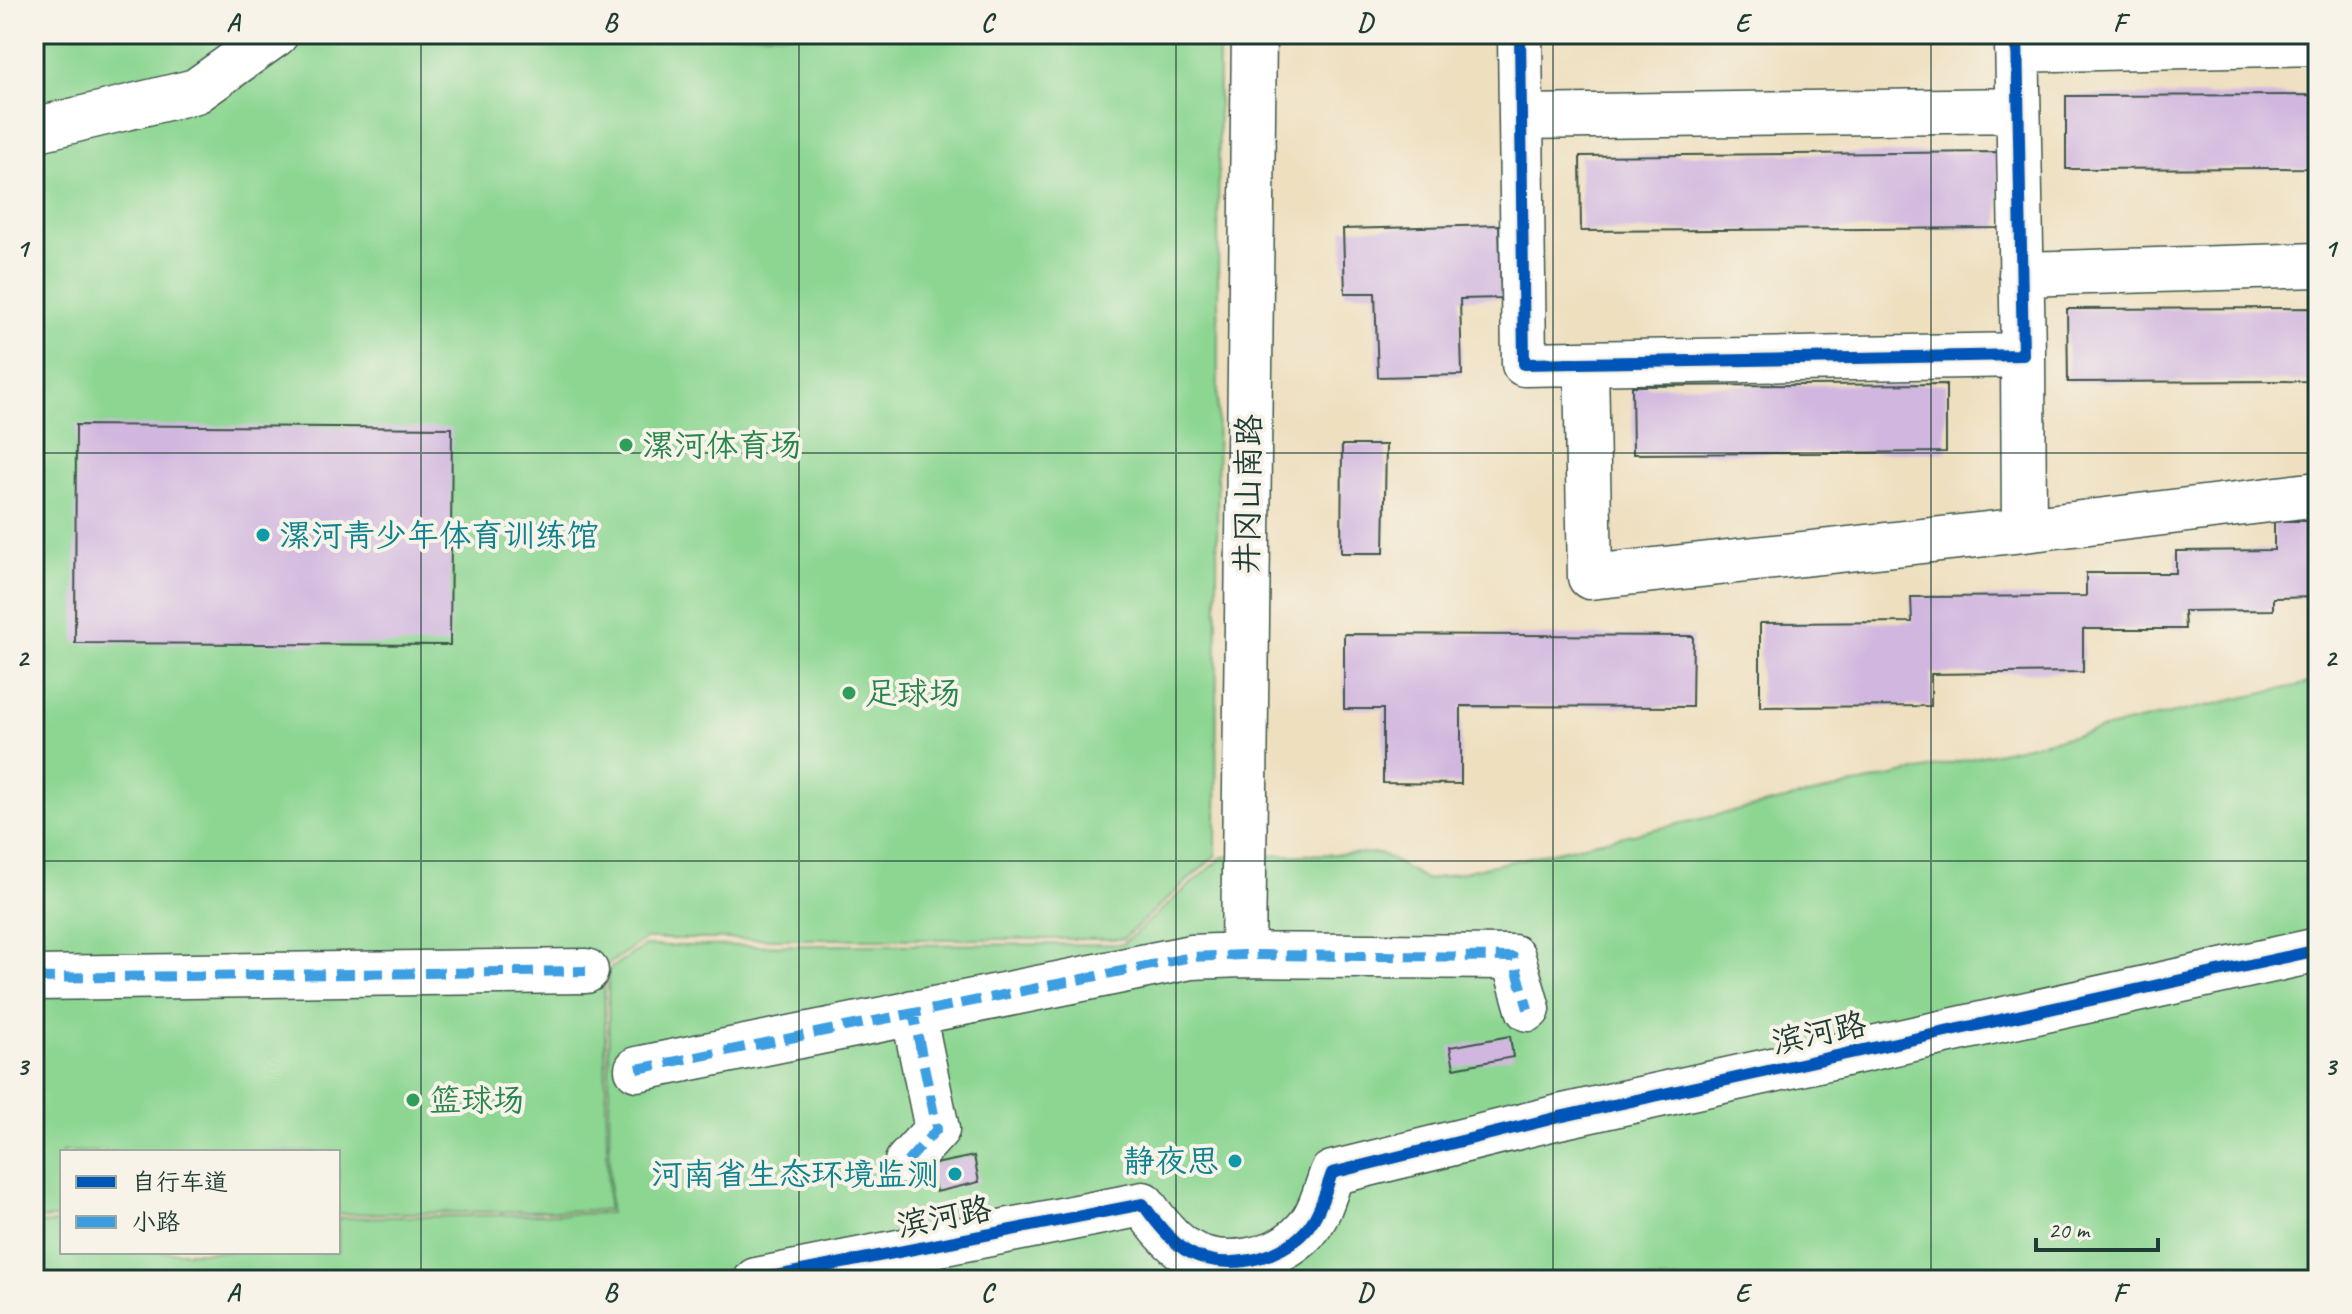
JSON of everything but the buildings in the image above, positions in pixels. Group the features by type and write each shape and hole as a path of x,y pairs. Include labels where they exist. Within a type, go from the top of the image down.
{"street":[{"path":"34,106 185,75 245,34"},
{"path":"34,130 196,91 276,34"},
{"name":"井冈山南路","path":"1243,955 1254,34"},
{"path":"1520,34 1524,364 2023,355"},
{"path":"2024,530 2017,42 2318,43"},
{"path":"1521,117 2018,110"},
{"path":"2021,274 2318,265"},
{"path":"1586,363 1590,577 2024,530 2318,494"},
{"name":"滨河路","path":"756,1280 1143,1204 1154,1220 1186,1250 1217,1261 1249,1261 1280,1251 1306,1231 1317,1213 1332,1173 1559,1117 2318,950"},
{"path":"637,1069 1191,957 1513,957 1528,1009"},
{"path":"34,978 586,971"},
{"path":"907,1162 937,1129 913,1012"}],"green space":[{"name":"漯河体育场","path":"34,34 1219,34 1216,855 1123,939 645,939 604,967 608,1210 340,1214 340,1150 60,1150 60,1218 34,1219"},
{"path":"2318,681 2318,1280 34,1280 34,1224 60,1223 60,1254 340,1254 340,1218 610,1213 608,970 645,946 1123,944 1222,857 1380,853 1427,880"}],"marked path":[{"path":"637,1069 1191,957 1513,957 1528,1009"},
{"path":"34,978 586,971"},
{"path":"907,1162 937,1129 913,1012"}],"cycle path":[{"path":"1520,34 1524,364 2023,355 2017,34"},
{"path":"756,1280 1143,1204 1162,1229 1185,1250 1216,1261 1249,1260 1281,1249 1306,1230 1319,1210 1332,1173 1559,1117 2318,950"}],"place":[{"name":"漯河体育场","path":"626,445"},
{"name":"漯河青少年体育训练馆","path":"263,535"},
{"name":"足球场","path":"849,693"},
{"name":"篮球场","path":"413,1100"},
{"name":"静夜思","path":"1235,1161"},
{"name":"河南省生态环境监测","path":"955,1174"}]}
